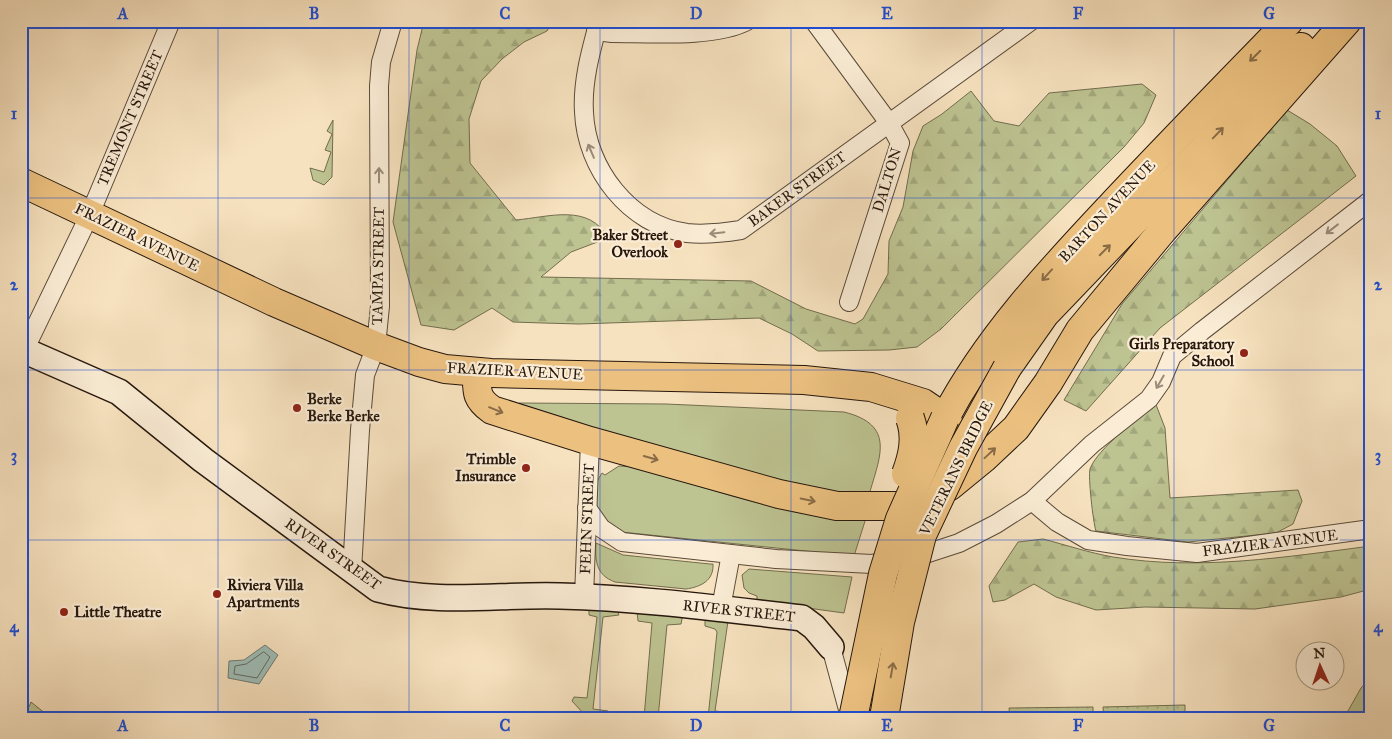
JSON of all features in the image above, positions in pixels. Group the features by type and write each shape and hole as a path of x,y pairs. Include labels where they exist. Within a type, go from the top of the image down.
{"main road":[{"name":"BARTON AVENUE","path":"945,418 963,384 1022,303 1189,123 1289,21"},
{"name":"BARTON AVENUE","path":"1007,368 1051,308 1325,21"},
{"path":"478,372 477,391 480,402 492,410 590,441 779,494 837,506 901,506 950,486 983,459 1016,428 1048,383 1080,330 1163,230 1347,21"},
{"name":"FRAZIER AVENUE","path":"21,182 274,302 418,362 445,369 478,372 804,380 846,384 895,393 923,404 945,418 962,448"},
{"name":"VETERANS BRIDGE","path":"884,718 900,622 922,535 962,448 1007,368"},
{"path":"846,384 889,400 902,408 910,418 914,430 914,443 910,463 887,525 871,581 857,650 850,718"},
{"name":"VETERANS BRIDGE","path":"850,718 883,574 900,519 945,418"}],"street":[{"name":"TREMONT STREET","path":"22,353 90,214 170,21"},
{"name":"TAMPA STREET","path":"352,571 360,421 365,375 376,346 380,298 379,86 381,62 393,21"},
{"path":"598,26 612,34 714,31 734,28 748,21"},
{"name":"DALTON","path":"814,21 889,123 900,143 849,302"},
{"name":"BAKER STREET","path":"598,26 587,72 584,111 589,148 609,186 645,219 685,232 712,234 740,230 1031,21"},
{"path":"587,508 601,528 622,542 731,554 872,564 916,557 958,543 996,524 1032,500 1092,444 1149,399 1161,382 1172,356 1371,200"},
{"name":"RIVER STREET","path":"22,353 119,392 203,460 378,589 403,596 584,597 721,608 802,618 814,627 831,647"},
{"name":"FEHN STREET","path":"584,597 590,441"},
{"name":"FRAZIER AVENUE","path":"1032,500 1057,522 1088,540 1197,553 1371,529"},
{"path":"721,608 731,554"},
{"path":"831,647 850,718"}],"green space":[{"path":"424,21 553,21 547,31 524,42 502,59 481,81 469,119 470,163 516,220 555,215 579,216 590,220 600,227 608,238 571,252 541,277 751,281 806,309 855,324 863,319 888,274 889,241 903,207 913,151 923,126 971,91 994,121 1019,126 1049,93 1142,84 1156,95 1144,123 1124,147 941,329 917,347 889,350 818,351 792,334 759,318 579,324 513,322 492,308 454,330 421,325 393,222 417,50"},
{"path":"1287,110 1310,124 1337,146 1356,176 1160,328 1086,411 1064,400 1122,304"},
{"path":"333,120 332,177 324,185 313,180 310,168 324,172 331,152 325,150 332,134 327,131"},
{"path":"1155,402 1165,428 1170,498 1298,490 1302,501 1293,524 1276,533 1188,542 1096,531 1091,500 1090,469 1109,443"},
{"path":"519,403 666,404 844,412 860,418 871,425 878,434 880,455 869,495 834,494 802,488 517,406"},
{"path":"619,466 635,467 779,508 808,514 866,518 854,556 621,532 600,514 594,500 596,483 602,473 605,475"},
{"path":"1043,539 1113,557 1178,563 1242,561 1371,546 1371,589 1341,597 1255,609 1145,607 1096,610 1056,597 1034,584 1005,600 993,602 989,586 1018,542"},
{"path":"596,543 623,555 713,564 713,570 709,579 701,585 686,589 615,582 604,575 598,567"},
{"path":"749,569 852,577 844,613 757,601 757,596 749,593 744,588 742,575"},
{"path":"589,609 617,610 619,615 603,617 593,709 608,711 606,715 583,713 572,701 574,697 587,698 597,617 589,615"},
{"path":"637,612 681,615 682,619 681,624 667,625 658,718 644,718 652,623 638,621"},
{"path":"705,619 728,621 715,711 733,713 731,718 708,718 717,632 715,629 705,626"},
{"path":"1371,677 1371,718 1344,718 1361,688"},
{"path":"31,702 51,718 21,718 21,705 29,707"},
{"path":"1185,705 1185,718 1104,718 1103,707"},
{"path":"1093,707 1093,718 1010,718 1009,708"}],"water":[{"path":"265,645 278,655 259,684 228,678 229,661 244,660"}],"place":[{"name":"Baker Street Overlook","path":"678,244"},
{"name":"Girls Preparatory School","path":"1244,353"},
{"name":"Berke Berke Berke","path":"297,408"},
{"name":"Trimble Insurance","path":"526,468"},
{"name":"Riviera Villa Apartments","path":"217,594"},
{"name":"Little Theatre","path":"64,612"}]}
